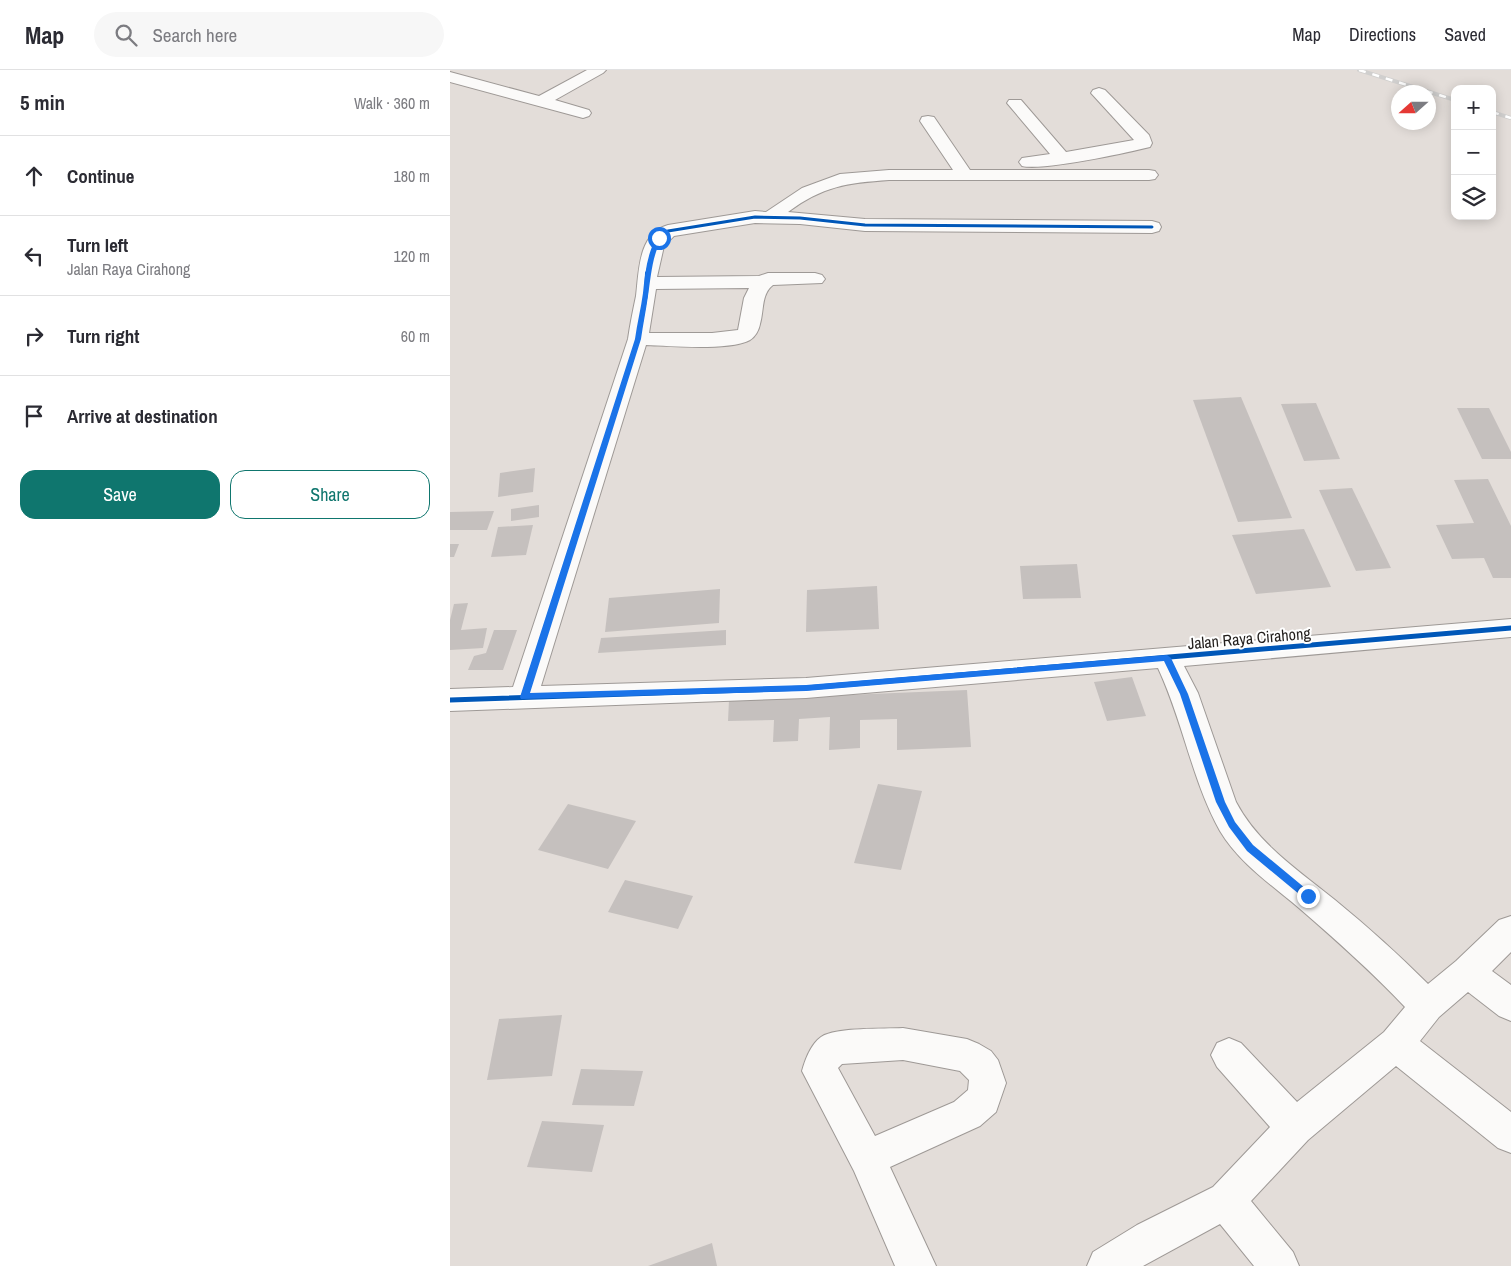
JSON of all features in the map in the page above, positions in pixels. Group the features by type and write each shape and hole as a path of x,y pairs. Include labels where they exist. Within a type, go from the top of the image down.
{"street":[{"path":"542,101 598,70"},
{"path":"476,83 493,74"},
{"path":"450,77 583,113"},
{"path":"963,173 1144,144 1143,139 1099,93"},
{"path":"1015,103 1062,158"},
{"path":"928,121 963,173"},
{"path":"771,217 779,209 801,196 842,179 889,175 963,173 1149,175"},
{"path":"524,697 638,339 654,246 659,238 668,231 727,220 771,217 864,225 1152,227"},
{"path":"647,283 762,282 768,279 815,279"},
{"path":"638,339 724,340 741,337 748,330 756,292 762,282"},
{"name":"Jalan Raya Cirahong","path":"450,700 806,688 1511,628"},
{"path":"1167,658 1184,694 1221,802 1232,824 1250,848 1376,954 1427,1006"},
{"path":"1106,1266 1151,1239 1226,1200 1295,1127 1396,1044 1427,1006 1468,972 1511,930"},
{"path":"1468,972 1511,1005"},
{"path":"1396,1044 1511,1136"},
{"path":"1229,1055 1295,1127"},
{"path":"867,1158 904,1246 916,1266"},
{"path":"1226,1200 1279,1266"}],"building":[{"path":"1241,397 1292,518 1238,522 1193,400"},
{"path":"1316,403 1340,459 1304,461 1281,404"},
{"path":"1457,408 1489,408 1511,452 1511,459 1482,459"},
{"path":"535,468 533,492 498,497 500,473"},
{"path":"1488,479 1511,526 1511,578 1493,578 1484,558 1452,559 1436,525 1474,523 1454,480"},
{"path":"1352,488 1391,568 1356,571 1319,490"},
{"path":"539,505 539,517 511,521 511,509"},
{"path":"494,511 487,530 450,530 450,512"},
{"path":"533,525 526,555 491,557 498,527"},
{"path":"1304,529 1331,587 1256,594 1232,535"},
{"path":"450,544 459,544 454,557 450,557"},
{"path":"1077,564 1081,598 1023,599 1020,566"},
{"path":"877,586 879,629 806,632 807,590"},
{"path":"720,589 719,623 605,632 609,598"},
{"path":"468,603 461,630 487,628 483,648 450,650 450,620 454,604"},
{"path":"494,630 517,630 503,670 468,670 474,656 486,653"},
{"path":"726,630 726,645 598,653 601,638"},
{"path":"1132,677 1146,716 1107,721 1094,682"},
{"path":"967,690 971,747 897,750 897,719 860,720 860,748 829,750 830,717 799,719 798,741 773,742 774,720 728,721 729,700"},
{"path":"878,784 922,791 901,870 854,863"},
{"path":"568,804 636,821 608,869 538,850"},
{"path":"625,880 693,896 678,929 608,912"},
{"path":"562,1015 552,1076 487,1080 499,1019"},
{"path":"581,1069 643,1071 634,1106 572,1105"},
{"path":"542,1121 604,1125 592,1172 527,1167"},
{"path":"712,1243 717,1266 648,1266"}],"railway":[{"path":"1359,70 1451,99"},
{"path":"1496,113 1511,118"}],"cycle path":[{"path":"524,697 638,339 646,294 647,274 654,246 659,238 668,231 755,217 800,218 865,225 1152,227"},
{"path":"450,700 806,688 1511,628"}],"route":[{"path":"659,238 654,246 647,274 646,294 638,339 524,697 806,688 1167,658 1184,694 1221,802 1232,824 1250,848 1308,896"}]}
